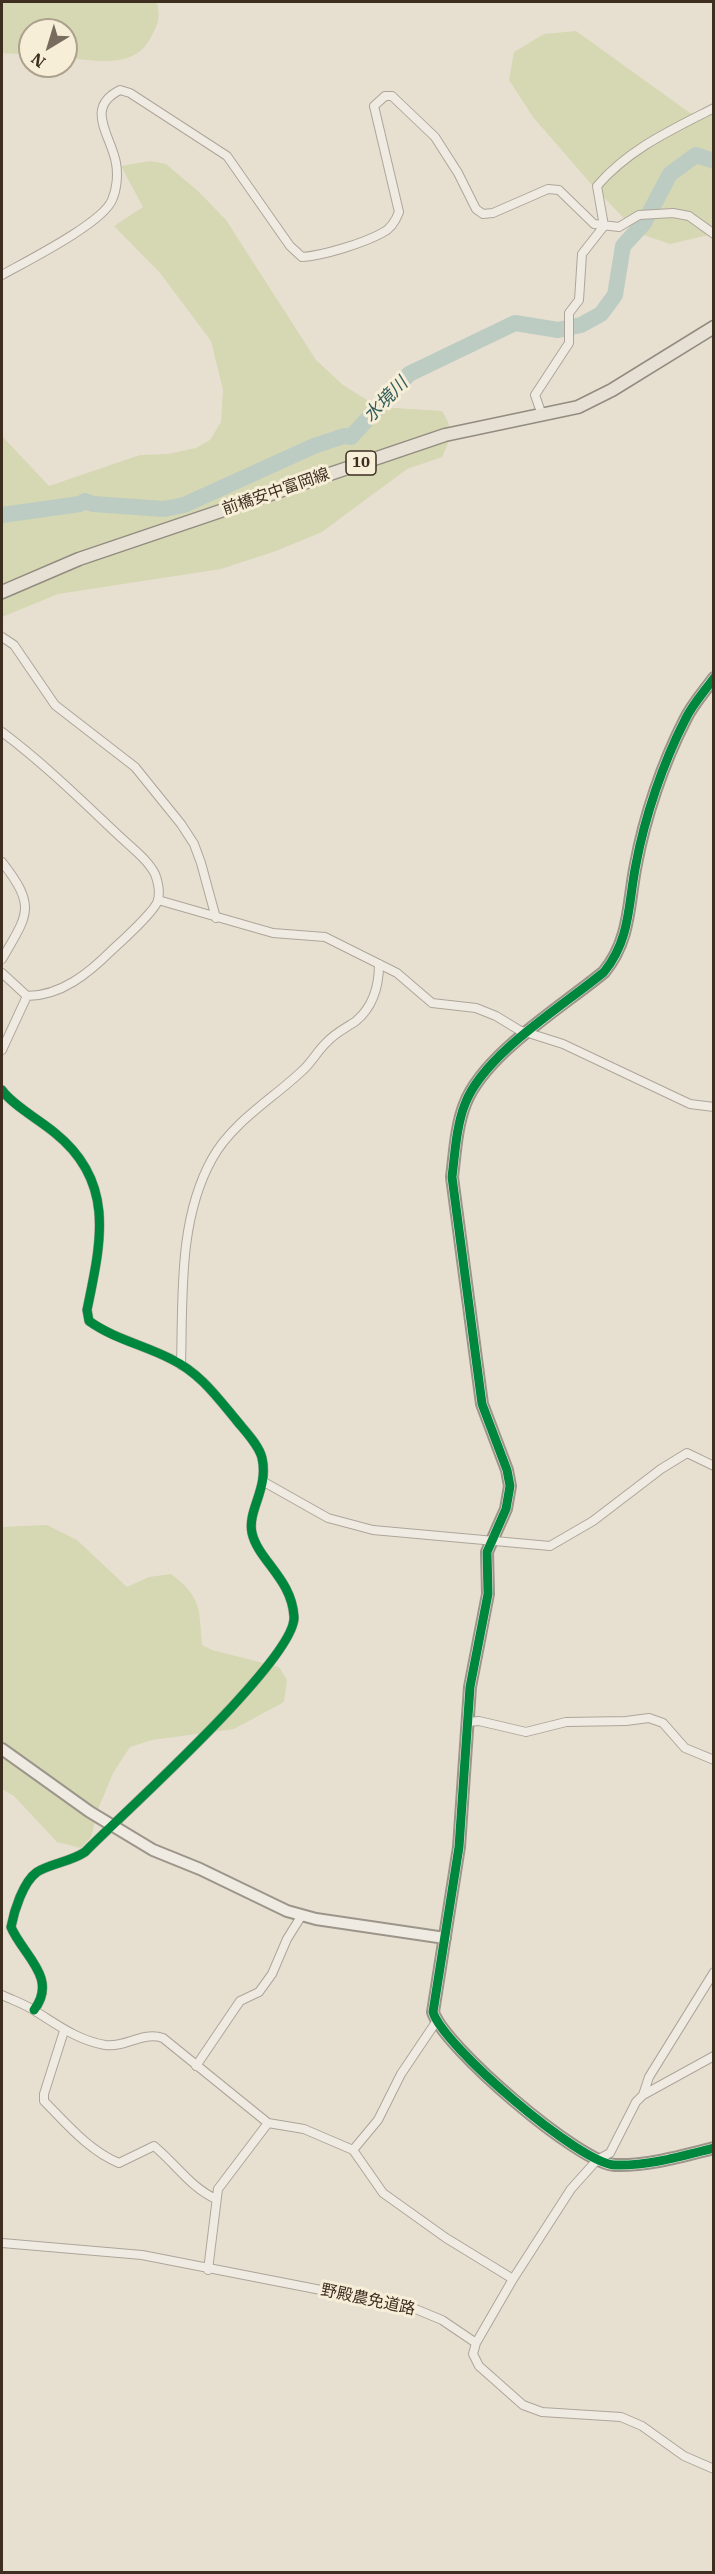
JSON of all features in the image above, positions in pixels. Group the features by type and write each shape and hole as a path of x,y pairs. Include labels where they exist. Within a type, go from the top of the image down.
{"main road":[{"name":"前橋安中富岡線","path":"2,592 79,559 445,435 578,407 612,390 714,327"}],"street":[{"path":"2,275 52,247 108,208 116,186 117,165 102,123 102,109 109,96 120,90 130,93 227,156 290,246 302,257 337,249 383,233 395,222 399,212 374,106 385,96 393,96 435,137 458,173 476,209 483,214 493,213 548,189 559,190 586,219 594,224 619,227 639,215 673,213 689,216 714,234"},
{"path":"542,415 535,395 569,343 569,313 579,300 582,254 604,226 597,186 609,173 649,141 714,108"},
{"path":"2,637 14,645 55,705 135,767 181,824 194,844 216,918"},
{"path":"714,678 686,718 674,742 646,824 636,865 631,909 616,957 604,972 501,1055 483,1076 465,1104 452,1177 482,1404 507,1470 510,1486 506,1509 490,1540 487,1552 488,1594 470,1688 459,1847 434,2003 436,2022 480,2070 570,2143 597,2160 614,2165 672,2159 714,2148"},
{"path":"2,732 59,780 141,857 154,873 159,886 158,900 140,923 101,962 58,992 45,996 27,996 2,973"},
{"path":"2,862 19,887 27,909 25,920 2,959"},
{"path":"158,900 273,933 325,937 397,973 432,1003 476,1008 528,1033 563,1044 690,1104 714,1107"},
{"path":"181,1365 184,1276 193,1210 209,1164 221,1146 281,1087 303,1071 325,1043 357,1020 374,996 379,982 379,963"},
{"path":"2,1050 27,996"},
{"path":"2,1090 68,1143 81,1158 92,1178 99,1200 100,1236 87,1310 89,1321 104,1331 181,1365 205,1382 262,1456 264,1482 252,1520 252,1534 279,1574 292,1602 295,1620 291,1635 255,1682 190,1750 75,1859 37,1873 20,1898 11,1927 39,1970 42,1990 39,2003 34,2010"},
{"path":"264,1482 328,1518 373,1530 550,1546 594,1521 661,1469 687,1453 714,1466"},
{"path":"467,1722 480,1721 526,1732 566,1722 626,1721 649,1718 663,1722 685,1748 714,1760"},
{"path":"2,1749 111,1825 153,1850 200,1869 287,1911 445,1938"},
{"path":"196,2066 240,2001 259,1992 272,1974 287,1939 302,1915"},
{"path":"643,2095 649,2077 714,1972"},
{"path":"2,1995 34,2010 64,2031 108,2045 147,2035 158,2036 175,2047 268,2123 303,2129 353,2150 382,2193 446,2238 513,2279"},
{"path":"353,2150 378,2120 401,2074 436,2022"},
{"path":"64,2031 44,2094 44,2101 78,2135 108,2158 119,2163 154,2146 172,2161 190,2183 216,2199"},
{"path":"714,2056 643,2095 636,2102 610,2153 597,2160 571,2189 513,2279 476,2343 473,2354 478,2366 523,2405 542,2412 621,2417 642,2426 684,2456 714,2469"},
{"path":"207,2270 216,2199 222,2181 268,2123"},
{"name":"野殿農免道路","path":"2,2244 105,2250 142,2255 207,2270 413,2308 442,2320 476,2343"}],"green space":[{"path":"2,2 157,2 159,17 151,37 144,47 125,59 102,61 78,59 78,18 18,18 18,54 2,53"},
{"path":"576,31 690,113 704,115 713,106 713,234 670,244 638,233 591,184 533,117 509,80 514,52 544,34"},
{"path":"150,161 166,164 199,192 226,220 316,360 343,385 378,407 442,411 450,429 447,445 442,457 407,469 322,532 276,551 221,569 58,594 2,617 2,436 49,486 140,455 168,454 196,448 210,440 221,422 223,390 211,341 160,273 114,226 143,207 121,166"},
{"path":"47,1525 77,1540 127,1587 149,1577 171,1574 194,1597 199,1613 202,1645 212,1650 279,1667 287,1680 284,1702 234,1729 152,1740 130,1747 113,1773 99,1807 91,1837 81,1848 57,1842 14,1796 2,1789 2,1527"}],"waterway":[{"name":"水境川","path":"2,515 80,504 85,501 93,504 164,509 184,505 314,446 344,436 351,437 409,374 515,323 558,330 581,325 601,314 615,295 623,246 644,223 670,174 696,155 714,161"}],"cycle path":[{"path":"714,678 688,714 662,772 640,846 624,934 613,959 604,972 526,1032 489,1067 475,1085 465,1104 456,1140 452,1177 482,1404 507,1470 510,1486 506,1509 487,1552 488,1594 470,1687 459,1847 433,2012 442,2028 486,2075 545,2125 598,2160 615,2165 640,2164 714,2148"},
{"path":"2,1090 12,1101 55,1133 74,1152 88,1172 96,1193 99,1237 87,1310 89,1321 109,1333 161,1354 191,1371 215,1395 258,1448 262,1458 263,1480 252,1516 252,1533 255,1543 287,1592 294,1617 287,1638 267,1666 204,1736 85,1852 37,1872 27,1883 17,1905 11,1927 41,1977 41,1998 34,2010"}]}
